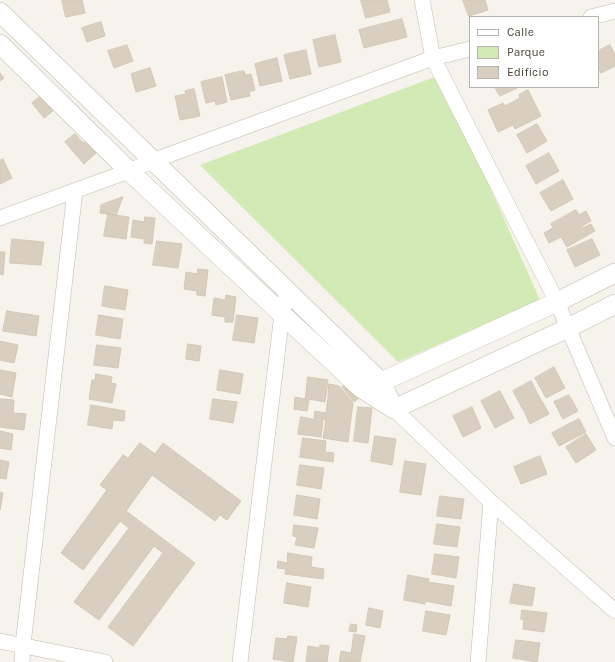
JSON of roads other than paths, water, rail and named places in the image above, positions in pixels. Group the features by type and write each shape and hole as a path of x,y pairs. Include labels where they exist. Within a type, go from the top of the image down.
{"street":[{"path":"422,0 433,58 557,302 615,438"},
{"path":"595,16 615,11"},
{"path":"0,12 381,382 394,409"},
{"path":"0,44 129,171 361,388 394,409 491,502 612,604"},
{"path":"0,218 433,58 469,49"},
{"path":"22,662 75,191"},
{"path":"361,388 381,382 557,302 615,273"},
{"path":"240,662 282,314 287,292"},
{"path":"394,409 568,328 615,304"},
{"path":"478,662 491,502"},
{"path":"0,641 105,662"}]}
